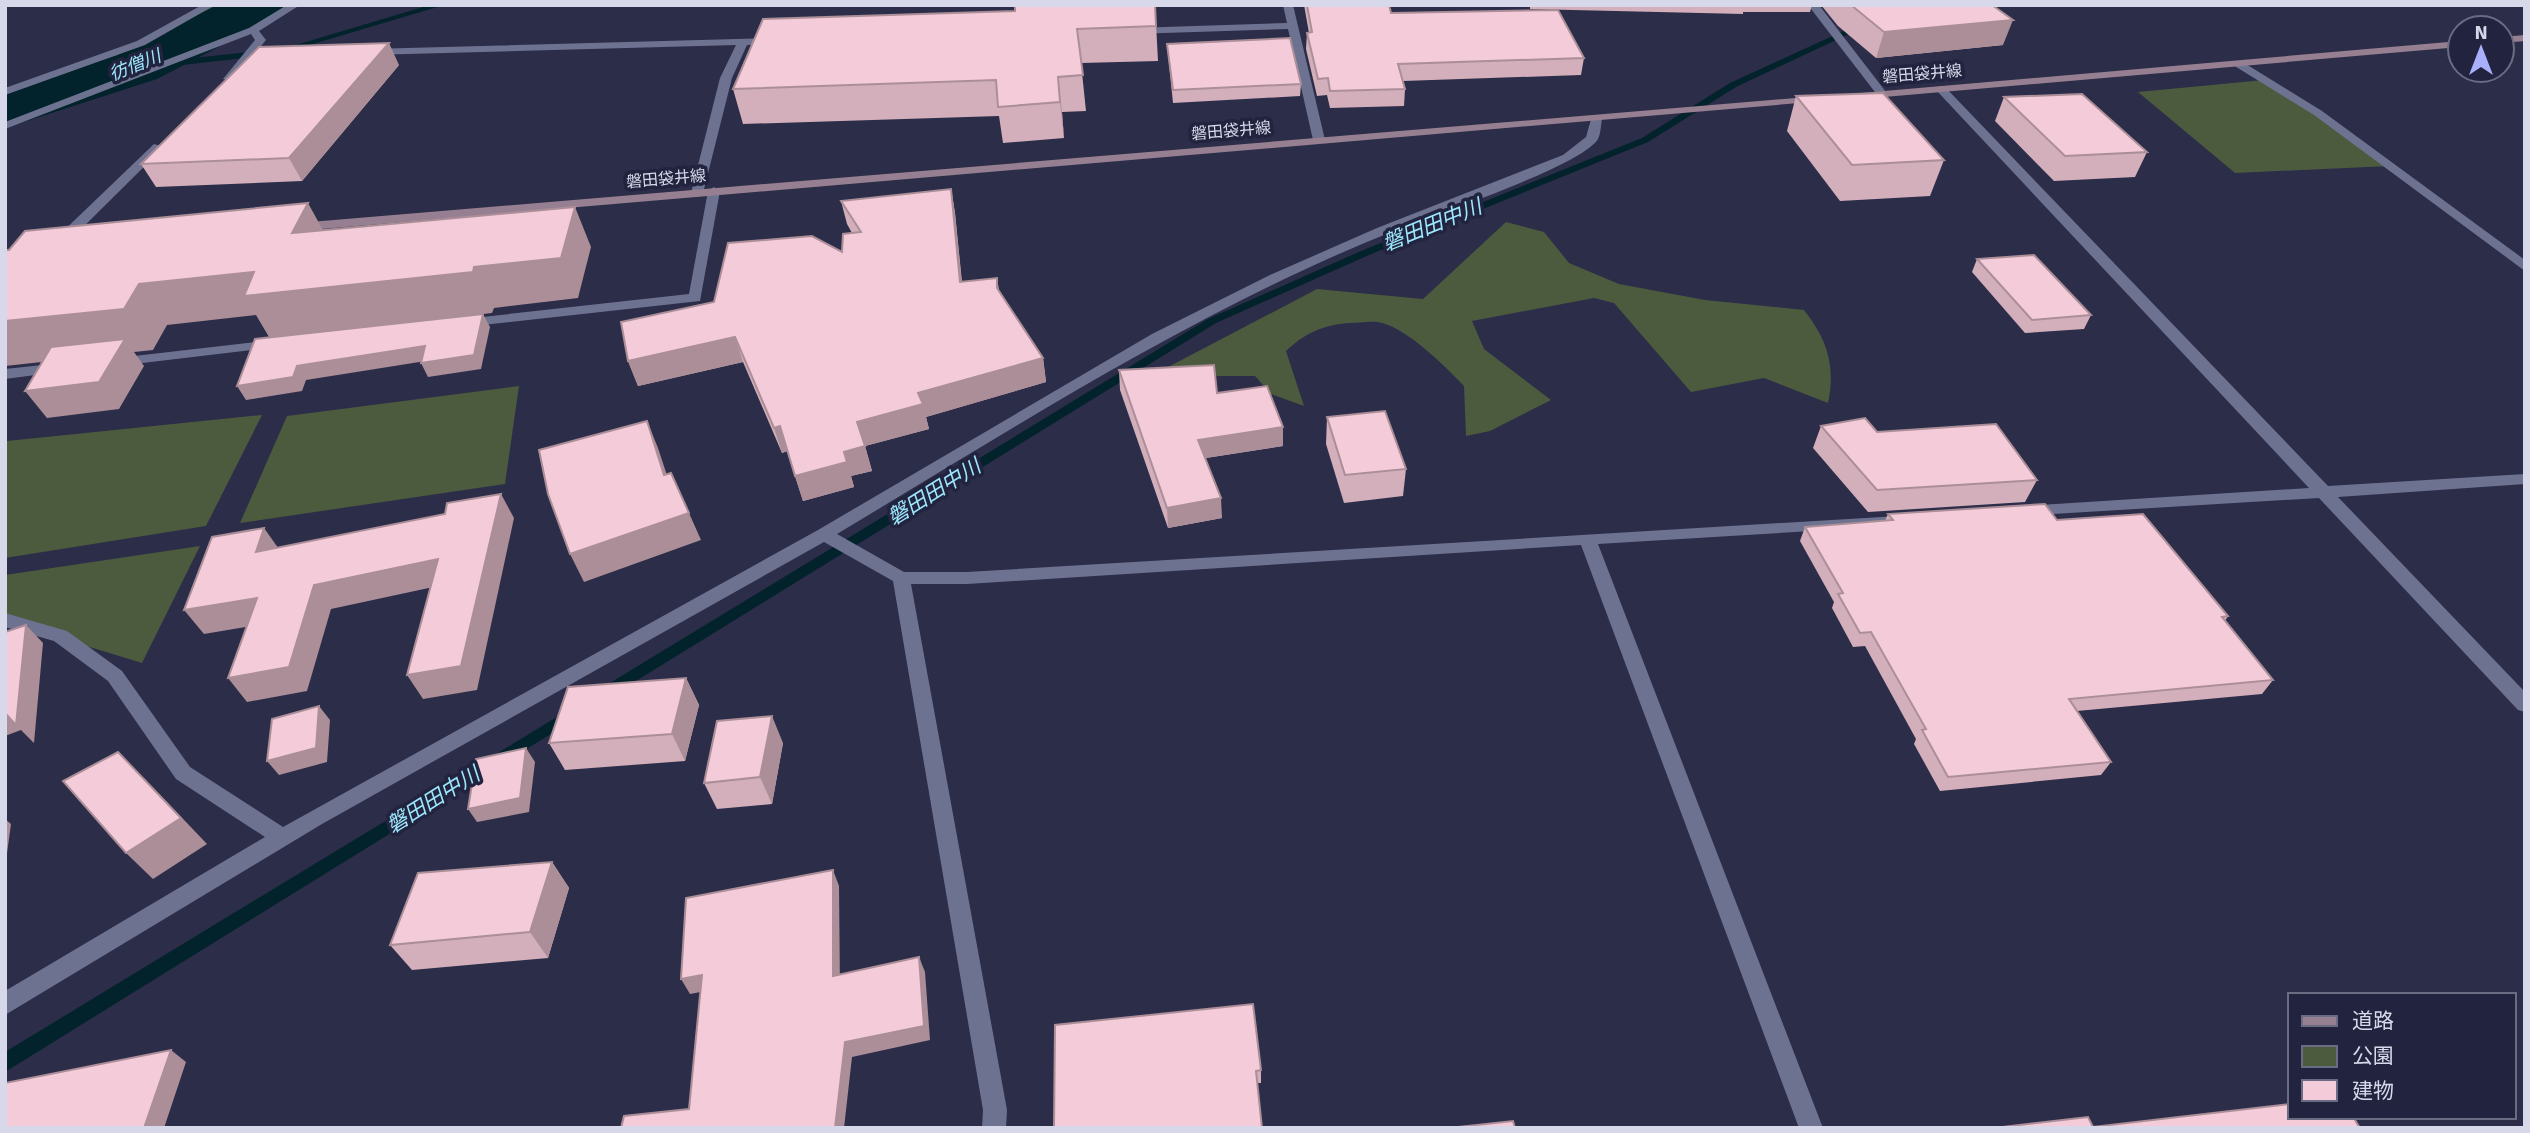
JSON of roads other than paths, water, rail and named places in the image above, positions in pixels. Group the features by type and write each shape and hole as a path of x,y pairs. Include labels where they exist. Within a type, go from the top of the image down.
{"main road":[{"name":"磐田袋井線","path":"287,228 2446,45"},
{"path":"49,248 82,245"}],"street":[{"path":"5,92 141,43 210,5"},
{"path":"5,126 253,30 295,5"},
{"path":"1287,5 1318,140"},
{"path":"1813,5 1882,94"},
{"path":"1114,31 1292,26"},
{"path":"216,92 261,40 253,30"},
{"path":"362,53 784,41"},
{"path":"697,193 726,78 743,42"},
{"path":"2237,63 2318,113 2525,267"},
{"path":"236,72 260,65"},
{"path":"1941,89 2320,492 2525,705"},
{"path":"5,1004 282,837 824,534 1157,337 1287,272 1567,158 1592,138 1596,118"},
{"path":"49,248 166,140"},
{"path":"446,325 695,298 715,191"},
{"path":"102,363 295,342"},
{"path":"5,374 74,366"},
{"path":"2002,513 2525,479"},
{"path":"824,534 901,578 967,578 1933,518"},
{"path":"1588,541 1811,1128"},
{"path":"901,578 995,1110 994,1128"},
{"path":"5,620 61,636 115,676 183,773 282,837"}],"waterway":[{"name":"彷僧川","path":"5,110 137,67 259,5"},
{"path":"283,50 440,5"},
{"name":"磐田田中川","path":"605,693 1212,321 1365,253 1645,140 1733,85 1864,25"},
{"path":"137,67 259,54"},
{"name":"磐田田中川","path":"5,1063 570,715"}]}
